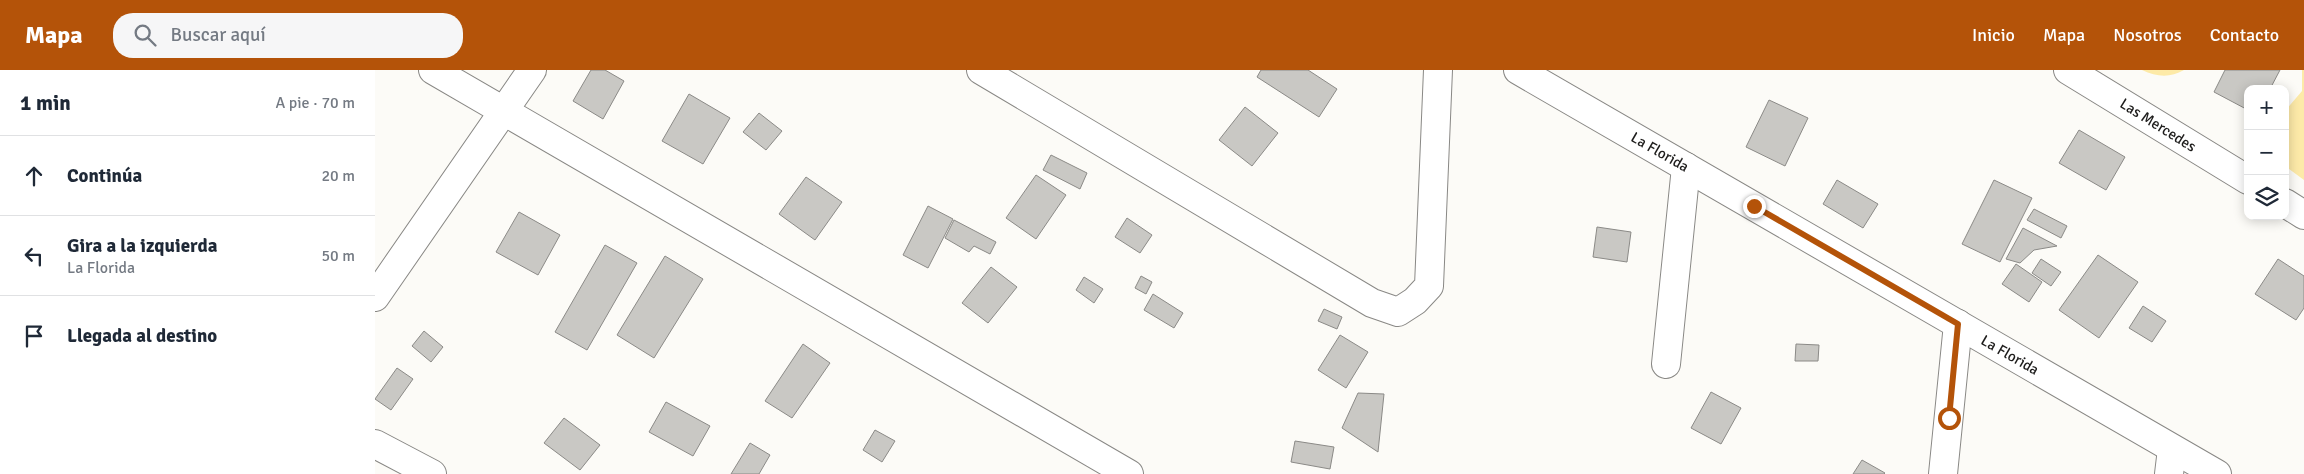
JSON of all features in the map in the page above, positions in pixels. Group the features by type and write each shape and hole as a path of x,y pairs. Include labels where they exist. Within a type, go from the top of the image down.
{"street":[{"path":"433,70 1129,474"},
{"path":"375,297 532,70"},
{"path":"981,70 1372,303 1397,312 1415,301 1429,286 1438,70"},
{"name":"La Florida","path":"1518,70 1958,324 2171,461 2217,474"},
{"name":"Las Mercedes","path":"2068,70 2244,178"},
{"path":"1666,364 1686,167"},
{"path":"2289,206 2304,215"},
{"path":"1943,474 1958,324"},
{"path":"375,444 432,474"}],"shaded area":[{"path":"2142,70 2184,70 2163,76"},
{"path":"2302,70 2304,70 2304,180 2289,169 2289,106 2302,91"}],"building":[{"path":"591,70 605,70 624,81 603,119 573,101"},
{"path":"1261,70 1308,70 1337,89 1319,117 1257,77"},
{"path":"2225,70 2280,70 2272,85 2244,85 2244,108 2214,92"},
{"path":"689,94 730,118 703,164 662,141"},
{"path":"1769,100 1808,118 1785,166 1746,147"},
{"path":"1245,107 1278,133 1252,166 1219,140"},
{"path":"759,113 782,131 766,150 743,132"},
{"path":"2079,130 2125,157 2106,190 2059,163"},
{"path":"1051,155 1087,173 1080,189 1043,170"},
{"path":"1036,175 1066,195 1036,239 1006,218"},
{"path":"806,177 842,202 815,240 779,214"},
{"path":"1837,180 1878,204 1863,228 1823,204"},
{"path":"1994,180 2032,198 2000,262 1962,244"},
{"path":"928,206 953,219 928,268 903,255"},
{"path":"2034,209 2067,226 2061,238 2027,220"},
{"path":"519,212 560,235 538,275 496,252"},
{"path":"1127,218 1152,235 1140,253 1115,237"},
{"path":"954,220 996,242 990,254 974,246 969,252 945,238"},
{"path":"1597,227 1631,232 1627,262 1593,257"},
{"path":"2023,228 2057,246 2034,250 2020,263 2006,259"},
{"path":"605,245 637,263 587,350 555,332"},
{"path":"2098,255 2138,282 2099,338 2059,310"},
{"path":"665,256 703,279 654,358 617,335"},
{"path":"2041,259 2061,272 2051,286 2032,273"},
{"path":"2278,259 2304,276 2304,308 2296,320 2255,294"},
{"path":"2016,264 2042,282 2029,302 2002,284"},
{"path":"991,267 1017,287 988,323 962,303"},
{"path":"1141,276 1152,282 1146,294 1135,288"},
{"path":"1084,277 1103,289 1094,303 1076,290"},
{"path":"1153,294 1183,313 1174,328 1144,310"},
{"path":"2143,306 2166,321 2152,342 2129,328"},
{"path":"1324,309 1342,317 1337,329 1318,321"},
{"path":"424,331 443,347 431,362 412,346"},
{"path":"1340,335 1368,352 1346,388 1318,370"},
{"path":"803,344 830,363 792,418 765,401"},
{"path":"1796,344 1819,345 1818,361 1795,361"},
{"path":"397,368 413,379 391,410 375,399"},
{"path":"1711,392 1741,408 1721,444 1691,428"},
{"path":"1358,393 1384,394 1378,452 1342,428"},
{"path":"666,402 710,426 693,456 649,432"},
{"path":"564,418 600,445 580,470 544,443"},
{"path":"875,430 895,441 882,462 863,450"},
{"path":"1295,441 1334,447 1330,469 1291,462"},
{"path":"750,443 770,455 759,474 731,474"},
{"path":"1862,460 1885,473 1853,474"}],"route":[{"path":"1754,206 1958,324 1949,418"}]}
